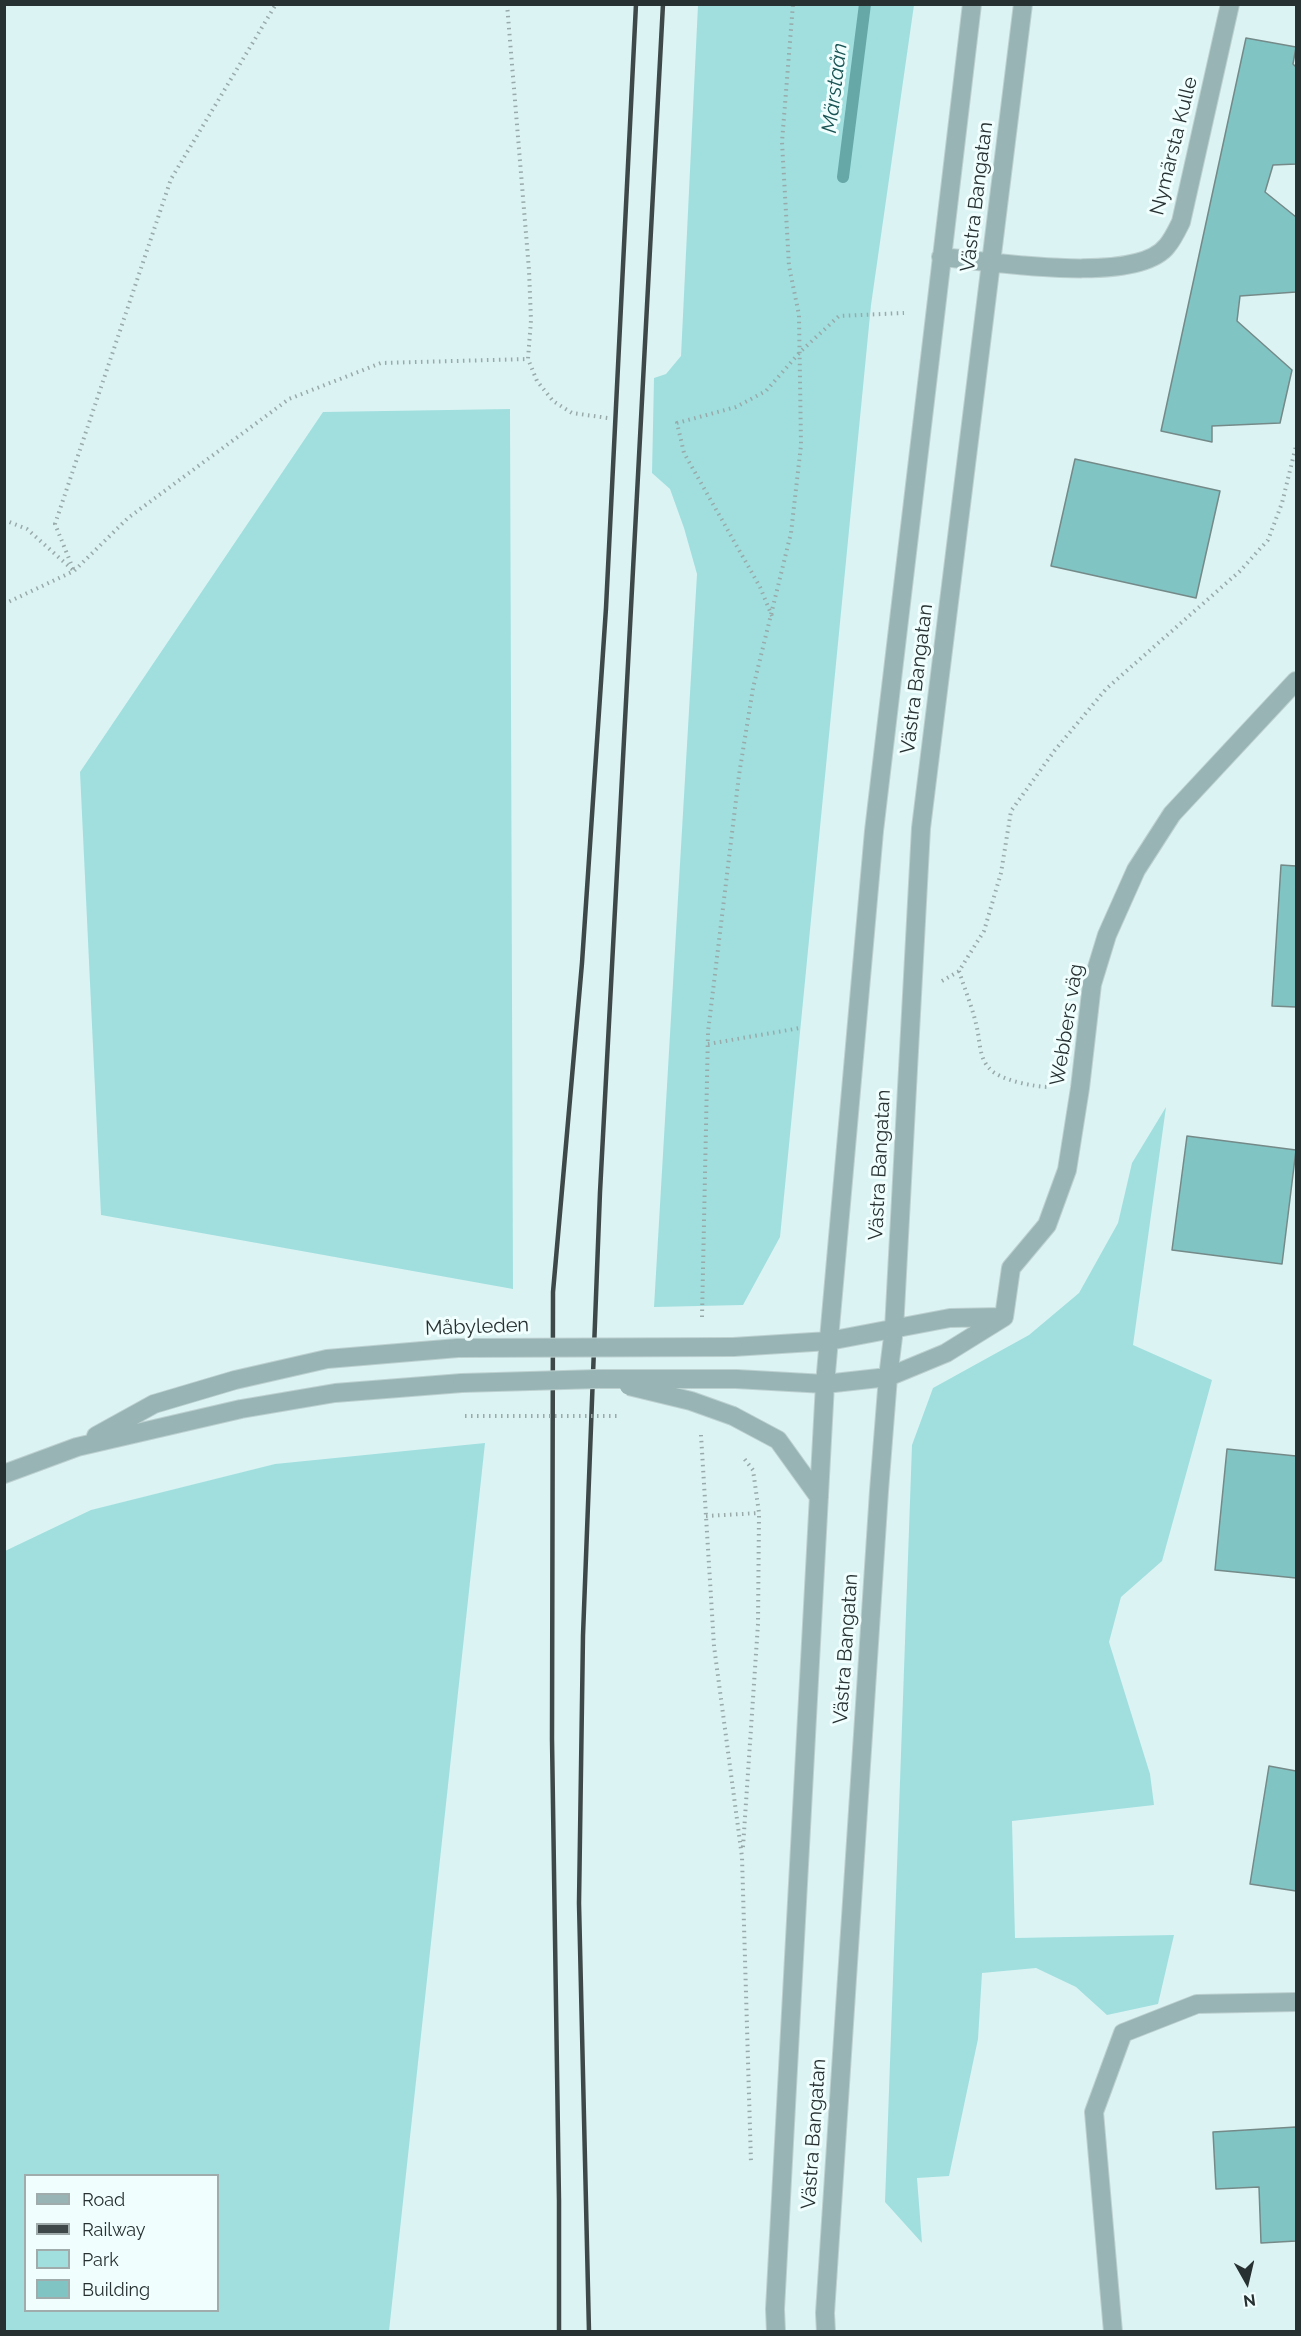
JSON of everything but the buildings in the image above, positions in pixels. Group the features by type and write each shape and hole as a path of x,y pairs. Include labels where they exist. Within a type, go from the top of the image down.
{"street":[{"name":"Västra Bangatan","path":"776,2331 776,2285 825,1384 874,831 972,4"},
{"name":"Västra Bangatan","path":"826,2331 825,2301 888,1377 894,1329 921,828 993,262 1023,4"},
{"name":"Nymärsta Kulle","path":"942,257 1061,268 1105,269 1137,264 1167,248 1181,222 1230,4"},
{"name":"Webbers väg","path":"1004,1317 1011,1268 1047,1225 1067,1170 1080,1088 1092,984 1107,935 1136,870 1172,814 1296,681"},
{"path":"894,1329 950,1318 1004,1317"},
{"path":"888,1377 946,1353 1004,1317"},
{"name":"Måbyleden","path":"77,1447 153,1404 235,1380 327,1359 458,1348 733,1347 829,1341 894,1329"},
{"name":"Måbyleden","path":"4,1474 77,1447 230,1412 335,1393 462,1383 598,1379 736,1379 825,1384 888,1377"},
{"path":"598,1379 691,1401 733,1416 778,1440 819,1497"},
{"path":"1113,2331 1094,2112 1123,2033 1197,2004 1296,2002"}],"path":[{"path":"74,571 56,524 171,179 276,4"},
{"path":"507,4 530,270 531,320 528,359 537,381 553,401 572,413 608,418"},
{"path":"702,1293 708,1044 739,776 753,688 791,533 801,445 799,315 789,266 782,142 793,4"},
{"path":"772,616 760,587 684,453 677,423 736,407 766,391 800,352 838,316 904,313"},
{"path":"4,604 74,571 128,518 289,399 381,363 528,359"},
{"path":"940,982 958,971 984,931 1002,873 1011,812 1055,750 1106,689 1240,571 1268,540 1282,503 1296,446"},
{"path":"4,520 27,529 74,571"},
{"path":"958,971 977,1029 978,1046 989,1068 1001,1076 1038,1087 1080,1088"},
{"path":"708,1044 800,1028"},
{"path":"465,1416 610,1415 632,1418"},
{"path":"701,1432 714,1646 742,1857"},
{"path":"740,1452 753,1470 759,1514 758,1624 742,1857 751,2174"},
{"path":"706,1516 759,1514"}],"green space":[{"path":"698,5 914,5 871,305 780,1237 743,1305 654,1307 697,574 670,489 652,473 654,378 666,374 681,356"},
{"path":"510,409 513,1289 101,1215 80,772 323,412"},
{"path":"1166,1107 1133,1345 1212,1380 1162,1561 1121,1597 1109,1642 1150,1774 1154,1805 1012,1821 1015,1938 1174,1935 1158,2004 1107,2015 1076,1987 1036,1968 982,1973 978,2039 949,2176 917,2178 922,2243 885,2202 912,1445 933,1388 1029,1335 1079,1293 1118,1223 1132,1163"},
{"path":"485,1443 389,2331 5,2331 5,1551 91,1510 275,1464"}],"waterway":[{"name":"Märstaån","path":"843,177 865,4"}],"railway":[{"path":"559,2332 552,1739 553,1292 582,963 606,608 636,4"},
{"path":"589,2332 579,1903 583,1635 600,1192 663,4"}]}
